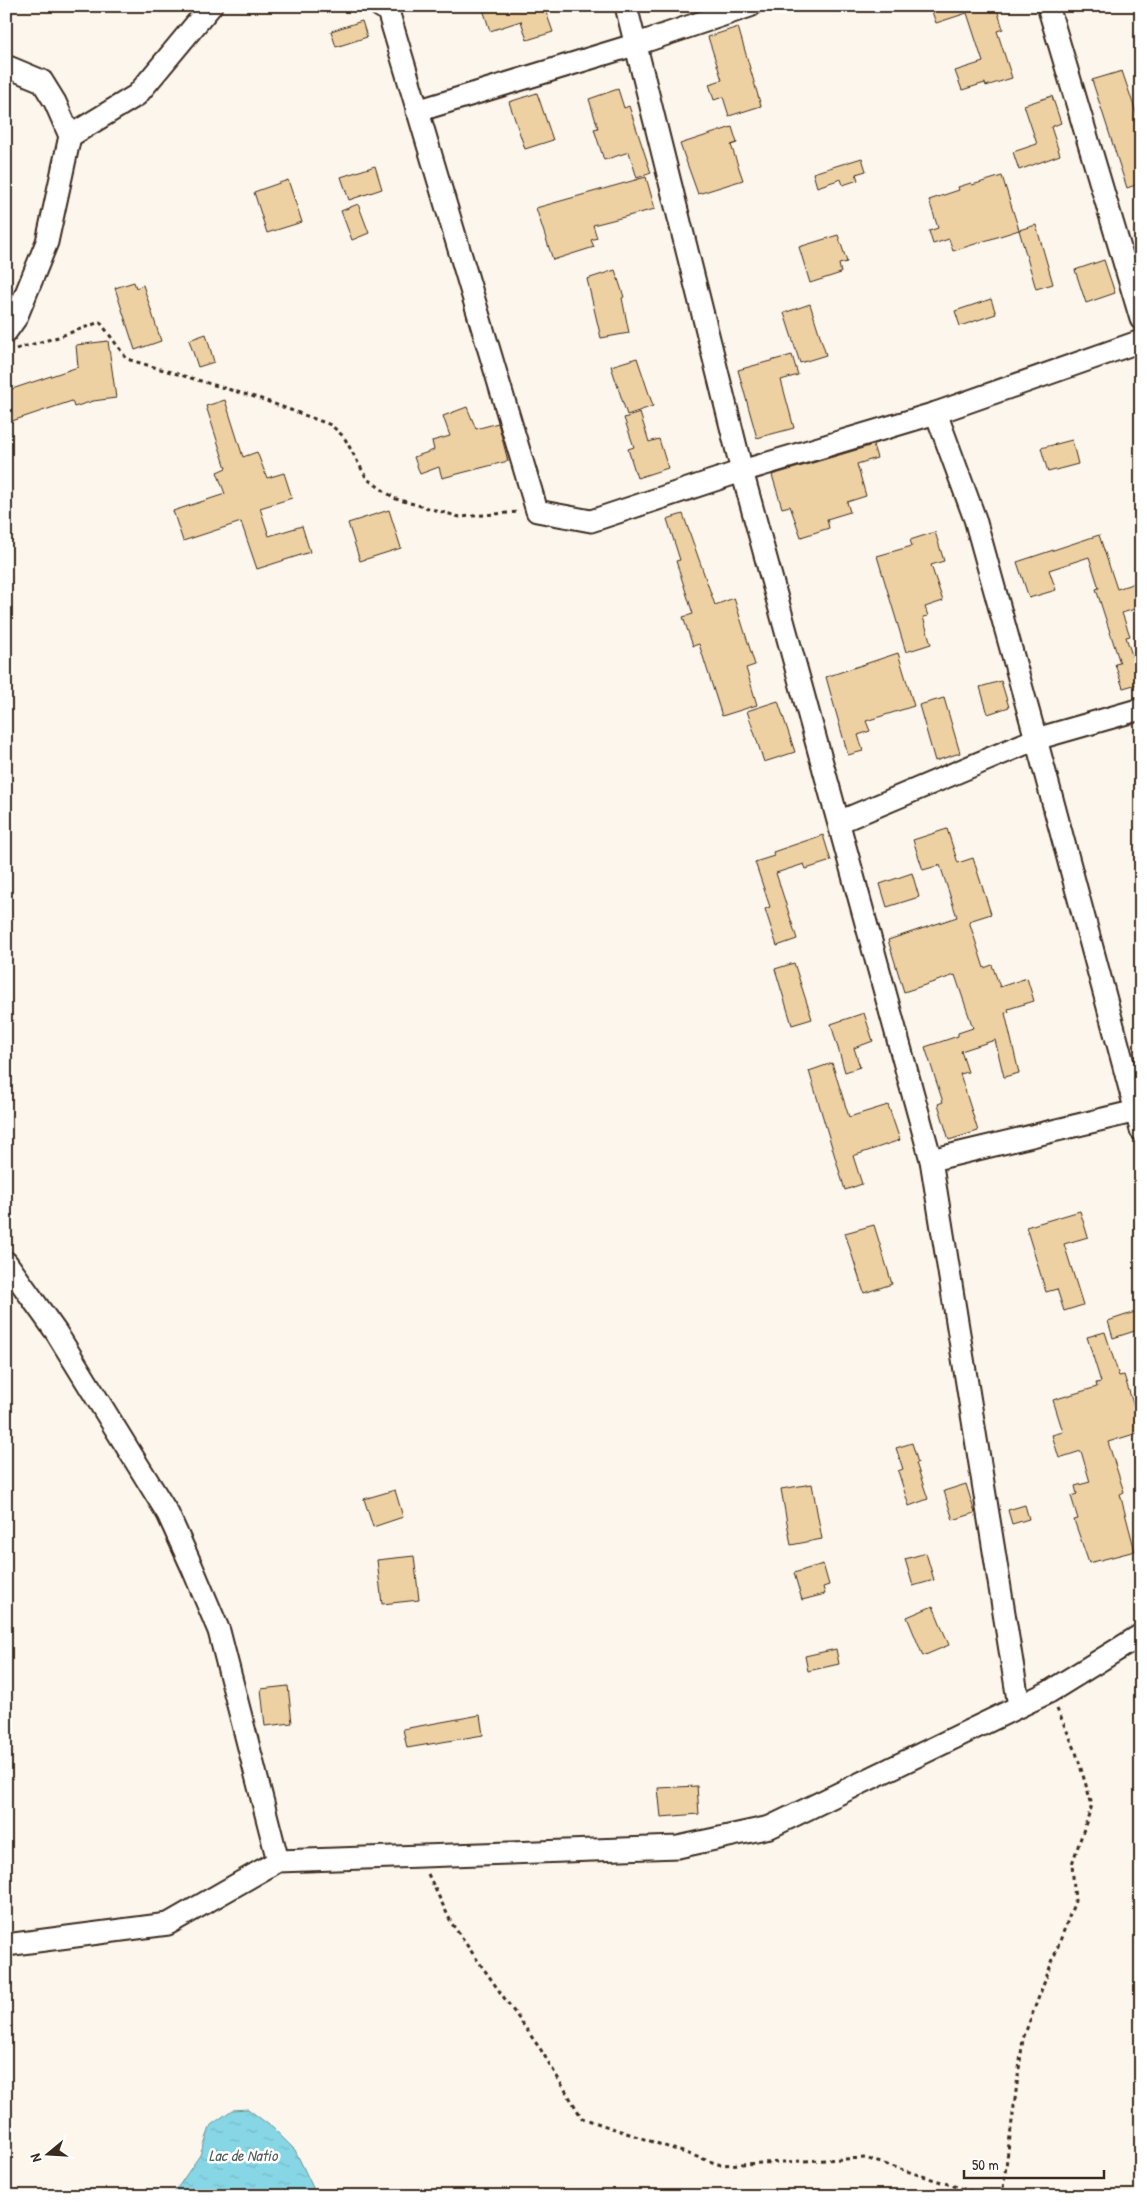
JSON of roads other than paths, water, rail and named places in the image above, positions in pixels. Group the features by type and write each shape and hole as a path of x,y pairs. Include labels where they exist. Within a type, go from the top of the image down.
{"street":[{"path":"70,136 137,95 211,6"},
{"path":"380,6 388,11 536,511 591,521 742,470 936,413 1141,341"},
{"path":"626,6 634,45 742,470 931,1160 1019,1706"},
{"path":"417,111 634,45 750,6"},
{"path":"1048,6 1141,319"},
{"path":"6,66 42,80 55,102 70,136 47,242 16,318 11,341"},
{"path":"931,1160 1139,1117 975,519 936,413"},
{"path":"839,822 1036,739 1141,709"},
{"path":"6,1262 56,1332 86,1380 168,1514 188,1558 219,1631 278,1861"},
{"path":"6,1945 168,1924 278,1861 678,1846 770,1827 1049,1692 1141,1635"}],"water":[{"name":"Lac de Natio","path":"248,2109 273,2128 295,2150 317,2196 172,2196 200,2155 211,2125 232,2110"}]}
